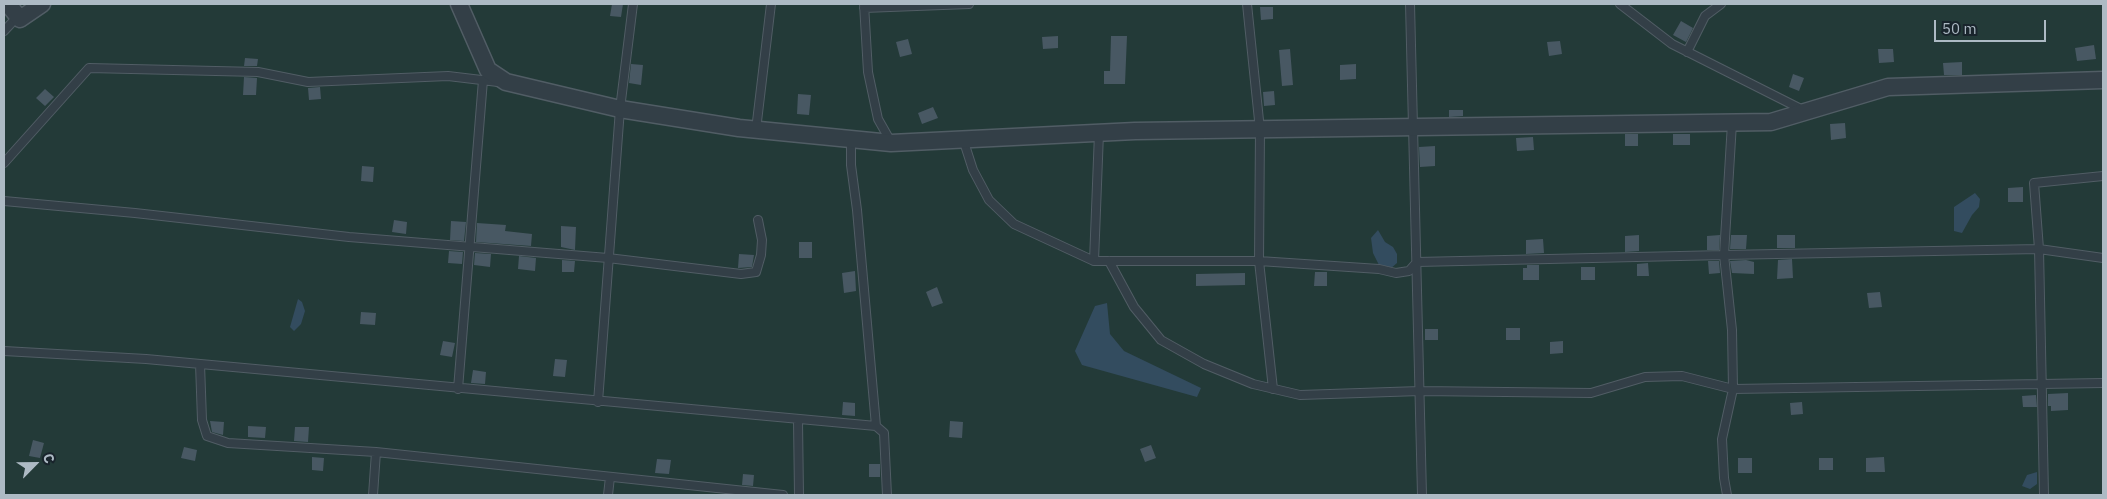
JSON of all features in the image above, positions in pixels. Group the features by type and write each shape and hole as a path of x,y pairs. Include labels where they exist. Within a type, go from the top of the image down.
{"street":[{"path":"13,10 20,19 42,4"},
{"path":"459,4 488,70 506,82 620,109 756,130 891,142 1099,132 1771,122 1888,87 2103,80"}],"lane":[{"path":"598,402 620,109 633,4"},
{"path":"756,130 771,4"},
{"path":"891,142 878,119 868,72 864,6 969,4"},
{"path":"1247,4 1260,130 1259,261 1274,389"},
{"path":"1410,4 1422,495"},
{"path":"1620,4 1672,44 1807,112"},
{"path":"1687,52 1705,16 1721,4"},
{"path":"4,31 13,10"},
{"path":"4,163 89,68 258,72 308,82 448,76 506,82"},
{"path":"458,389 484,80"},
{"path":"1727,495 1722,439 1733,389 1732,330 1724,255 1732,123"},
{"path":"1094,261 1099,132"},
{"path":"851,139 851,165 857,210 876,426"},
{"path":"963,139 972,170 989,200 1014,224 1094,261 1259,261 1379,269 1396,273 1409,271 1417,262 1724,255 2039,249 2103,258"},
{"path":"2044,495 2039,249 2034,183 2103,176"},
{"path":"4,202 608,258 741,274 756,272 761,255 762,240 758,220"},
{"path":"1109,261 1134,307 1162,340 1204,364 1253,384 1300,395 1420,391 1592,394 1645,377 1682,376 1733,389 2103,383"},
{"path":"4,351 200,364 798,421 876,426 884,432 887,495"},
{"path":"200,364 202,420 207,436 228,443 376,452 783,495"},
{"path":"798,421 799,495"},
{"path":"373,495 376,452"},
{"path":"608,495 610,477"}],"green space":[{"path":"4,4 2103,4 2103,495 4,495"}],"water":[{"path":"1975,193 1980,199 1979,207 1962,233 1954,231 1954,207"},
{"path":"1378,230 1385,242 1393,247 1397,254 1397,263 1390,269 1379,265 1373,253 1371,238"},
{"path":"298,299 302,302 305,311 301,324 294,331 290,327"},
{"path":"1107,303 1110,334 1124,351 1201,388 1197,397 1082,365 1075,351 1095,306"},
{"path":"2037,472 2037,484 2030,489 2022,486 2027,475"}],"building":[{"path":"612,4 623,4 621,17 610,16"},
{"path":"1260,7 1273,7 1273,19 1261,20"},
{"path":"1681,21 1693,28 1686,42 1673,35"},
{"path":"1058,36 1058,48 1043,49 1042,37"},
{"path":"1111,36 1127,36 1125,84 1104,84 1104,71 1110,71"},
{"path":"908,39 912,54 900,57 896,42"},
{"path":"1560,41 1562,54 1549,56 1547,42"},
{"path":"2094,45 2096,59 2077,61 2075,48"},
{"path":"1290,49 1293,85 1282,86 1279,50"},
{"path":"1878,49 1893,49 1894,62 1879,63"},
{"path":"245,58 258,59 257,66 244,66"},
{"path":"1962,62 1962,75 1944,75 1943,63"},
{"path":"631,64 643,65 641,85 629,83"},
{"path":"1356,64 1356,79 1340,80 1340,65"},
{"path":"1793,74 1804,78 1799,91 1789,87"},
{"path":"244,77 257,78 256,95 243,95"},
{"path":"320,87 321,99 309,100 308,88"},
{"path":"45,89 54,97 45,106 36,98"},
{"path":"1274,91 1275,105 1264,106 1263,92"},
{"path":"798,94 811,95 809,115 797,114"},
{"path":"933,107 938,118 922,124 918,113"},
{"path":"1449,110 1463,110 1463,116 1449,117"},
{"path":"1845,123 1846,138 1831,140 1830,124"},
{"path":"1625,134 1638,134 1638,146 1625,146"},
{"path":"1673,134 1690,134 1690,145 1673,145"},
{"path":"1533,137 1534,150 1517,151 1516,138"},
{"path":"1435,146 1435,166 1420,167 1419,147"},
{"path":"362,166 374,167 373,182 361,181"},
{"path":"2023,187 2023,202 2008,202 2008,188"},
{"path":"394,220 407,222 406,234 392,232"},
{"path":"451,221 466,222 464,241 450,240"},
{"path":"477,223 506,225 505,231 532,234 531,246 476,242"},
{"path":"561,226 576,227 575,250 561,247"},
{"path":"1639,235 1639,251 1625,252 1625,236"},
{"path":"1720,235 1719,250 1707,250 1707,236"},
{"path":"1731,235 1747,235 1746,249 1730,249"},
{"path":"1777,235 1795,235 1795,248 1777,248"},
{"path":"1543,239 1544,253 1526,254 1526,240"},
{"path":"799,242 812,242 812,258 799,258"},
{"path":"449,251 463,252 462,264 448,263"},
{"path":"475,253 491,254 490,267 474,265"},
{"path":"739,254 754,255 752,267 738,268"},
{"path":"519,256 536,258 535,271 518,269"},
{"path":"1792,259 1793,278 1777,279 1778,260"},
{"path":"562,260 575,261 574,272 562,272"},
{"path":"1746,260 1754,262 1754,274 1732,273 1730,261"},
{"path":"1708,261 1719,261 1720,273 1709,274"},
{"path":"1648,263 1649,276 1637,276 1637,264"},
{"path":"1527,265 1539,265 1539,280 1523,280 1523,268 1527,268"},
{"path":"1581,267 1595,267 1595,280 1581,280"},
{"path":"855,271 856,291 844,293 842,273"},
{"path":"1315,272 1327,272 1327,286 1314,286"},
{"path":"1245,273 1245,285 1196,286 1196,274"},
{"path":"937,287 943,303 932,307 926,292"},
{"path":"1880,292 1882,307 1869,308 1867,293"},
{"path":"361,312 376,313 375,325 360,324"},
{"path":"1506,328 1520,328 1520,340 1506,340"},
{"path":"1425,329 1438,329 1438,340 1425,340"},
{"path":"443,341 455,343 452,357 440,355"},
{"path":"1563,341 1563,353 1550,354 1550,342"},
{"path":"555,359 567,360 565,377 553,376"},
{"path":"473,370 486,372 485,384 471,383"},
{"path":"2068,393 2068,410 2051,411 2051,406 2048,406 2048,394"},
{"path":"2036,395 2037,407 2023,407 2022,396"},
{"path":"843,402 855,403 855,416 842,415"},
{"path":"1802,402 1803,414 1791,415 1790,403"},
{"path":"210,421 224,422 223,435 212,432"},
{"path":"950,421 963,422 962,438 949,437"},
{"path":"248,426 266,427 265,438 248,437"},
{"path":"295,427 309,427 308,442 294,441"},
{"path":"33,440 44,443 40,458 29,456"},
{"path":"1151,445 1156,458 1145,462 1140,449"},
{"path":"184,447 197,450 195,461 181,458"},
{"path":"312,457 324,458 323,471 312,470"},
{"path":"1884,457 1885,472 1866,472 1866,458"},
{"path":"1738,458 1752,458 1752,473 1738,473"},
{"path":"1819,458 1833,458 1833,470 1819,470"},
{"path":"657,459 671,460 669,474 655,473"},
{"path":"869,464 880,464 880,477 869,477"},
{"path":"743,474 754,475 753,486 742,485"}]}
